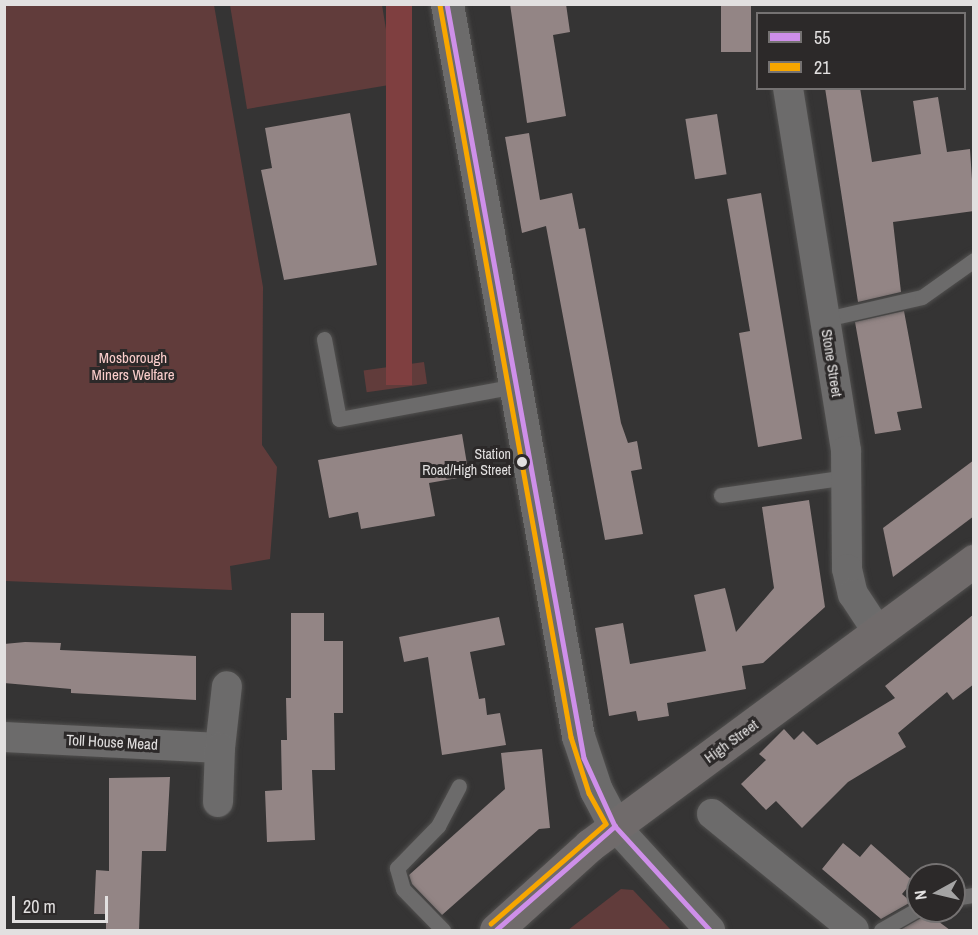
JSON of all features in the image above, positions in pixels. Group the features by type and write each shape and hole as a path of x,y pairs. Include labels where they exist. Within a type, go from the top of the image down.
{"main road":[{"path":"447,4 579,736 596,790 615,826"},
{"name":"High Street","path":"496,930 615,826 974,561"}],"street":[{"name":"Stone Street","path":"788,90 825,318 847,477 847,569 853,594 878,632"},
{"path":"218,802 220,748 227,686"},
{"name":"Toll House Mead","path":"4,737 220,748"},
{"path":"712,813 854,930"},
{"path":"615,826 710,930"}],"lane":[{"path":"825,318 922,297 974,260"},
{"path":"324,339 339,419 515,386"},
{"path":"721,495 847,477"},
{"path":"442,930 403,889 397,867 438,826 459,786"},
{"path":"881,930 906,916"}],"green space":[{"name":"Mosborough Miners Welfare","path":"5,5 214,5 263,287 262,445 277,467 270,559 230,566 232,590 5,581"},
{"path":"230,5 382,5 395,84 247,109"},
{"path":"424,362 427,384 367,392 364,370"},
{"path":"621,889 633,890 671,930 568,930"}],"shaded area":[{"path":"386,5 412,5 412,385 386,385"}],"building":[{"path":"510,4 566,4 570,32 553,35 566,116 527,123"},
{"path":"721,4 751,4 751,52 721,52"},
{"path":"825,90 860,90 872,162 921,154 913,101 938,97 947,152 970,149 974,211 893,222 901,292 858,302"},
{"path":"350,113 377,265 284,280 261,170 272,168 265,128"},
{"path":"717,114 727,174 695,179 685,119"},
{"path":"529,133 540,200 572,193 579,229 585,228 621,423 628,443 637,441 642,469 631,471 643,534 605,540 546,226 522,233 505,137"},
{"path":"761,193 802,439 758,447 739,333 750,331 727,199"},
{"path":"904,311 922,408 897,412 901,430 875,434 855,322"},
{"path":"462,434 469,476 429,483 435,516 361,529 358,512 329,518 318,460"},
{"path":"974,460 974,516 893,577 883,528"},
{"path":"809,500 825,607 763,663 742,666 746,689 667,703 669,716 638,721 636,711 609,716 595,628 623,623 630,664 706,651 694,595 725,588 736,632 774,588 762,507"},
{"path":"291,613 324,613 324,641 343,641 343,713 334,713 335,770 312,770 315,840 267,842 265,791 282,790 281,740 287,740 286,698 291,698"},
{"path":"974,614 974,684 953,700 947,692 898,733 906,747 848,782 802,828 776,801 766,810 741,784 766,760 759,754 784,729 794,740 803,731 817,745 895,698 885,686"},
{"path":"499,617 505,645 470,652 479,699 485,698 487,715 500,713 506,745 442,755 428,657 404,662 399,637"},
{"path":"61,643 60,650 196,656 196,700 71,693 71,689 4,683 4,644"},
{"path":"542,749 550,828 539,829 442,915 412,884 409,875 505,789 501,753"},
{"path":"170,777 166,851 142,851 139,930 106,930 106,914 94,914 96,870 109,871 109,778"},
{"path":"843,843 860,857 871,844 906,875 906,889 902,894 906,898 906,905 881,919 822,869"},
{"path":"912,923 941,923 950,930 900,930"}],"transit line":[{"name":"55","path":"447,4 584,758 615,826 710,930"},
{"name":"21","path":"440,5 571,737 589,793 606,824 491,924"},
{"name":"55","path":"496,930 615,826"}],"place":[{"name":"Station Road/High Street","path":"522,462"}]}
